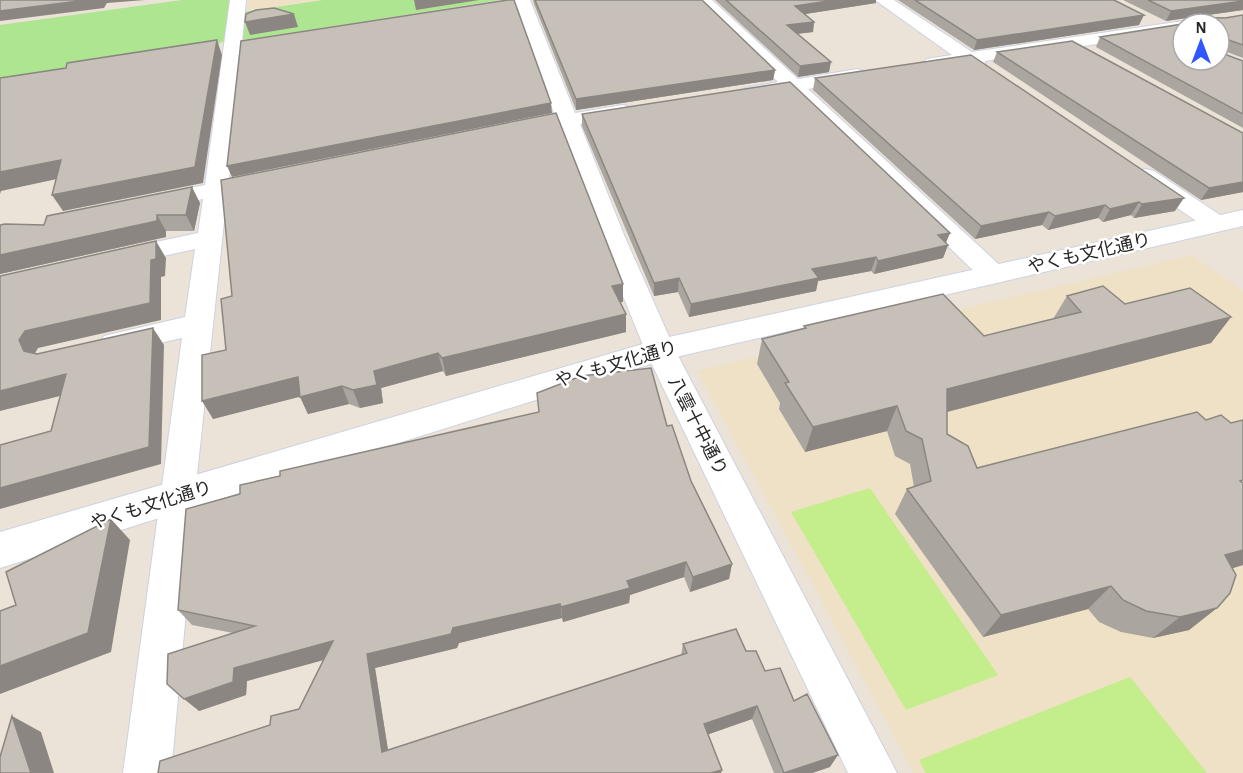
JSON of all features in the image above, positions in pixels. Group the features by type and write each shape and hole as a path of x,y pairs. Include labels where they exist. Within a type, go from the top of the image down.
{"street":[{"path":"147,773 178,497 235,44 238,0"},
{"path":"703,0 994,275"},
{"path":"883,0 997,77"},
{"name":"八雲十中通り","path":"519,1 568,120 611,235 660,350 873,773"},
{"path":"1134,14 1171,26"},
{"path":"910,67 1171,27"},
{"path":"1071,43 1100,59"},
{"path":"738,94 876,73"},
{"path":"493,134 647,108"},
{"path":"1132,166 1230,221"},
{"path":"134,206 285,175"},
{"name":"やくも文化通り","path":"0,550 660,350 1230,221"},
{"path":"93,264 210,238"},
{"path":"84,350 199,324"}],"shaded area":[{"path":"249,0 320,0 248,10"},
{"path":"1192,255 1243,291 1243,773 914,773 697,371"}],"green space":[{"path":"182,0 230,0 229,14 323,0 501,0 250,39 226,40 216,45 0,78 0,25"},
{"path":"870,488 998,675 906,710 791,512"},
{"path":"1130,677 1207,773 926,773 919,760"}],"building":[{"path":"0,0 87,0 0,11"},
{"path":"514,0 551,103 227,166 241,41"},
{"path":"535,0 702,0 775,70 576,99"},
{"path":"726,0 835,0 795,6 814,22 787,25 831,62 800,66"},
{"path":"915,0 1114,0 1144,15 977,40"},
{"path":"1148,0 1243,0 1243,1 1171,11"},
{"path":"274,8 294,14 245,22 246,14 256,10"},
{"path":"1243,15 1243,45 1231,41 1231,17"},
{"path":"1171,26 1171,72 1231,72 1231,56 1243,61 1243,114 1100,37"},
{"path":"217,40 195,167 52,195 61,160 0,172 0,78 66,68 67,63"},
{"path":"1072,41 1243,133 1243,182 1209,188 997,52"},
{"path":"971,55 1184,198 1142,204 1139,202 1110,209 1105,205 1055,216 1049,212 981,226 815,78"},
{"path":"790,82 950,233 938,235 948,245 878,261 876,257 812,269 819,278 691,304 679,278 654,283 582,114"},
{"path":"556,113 623,284 612,286 626,314 442,358 438,353 374,371 377,385 353,390 342,386 300,397 298,377 202,401 202,355 226,350 221,299 232,296 221,180"},
{"path":"192,187 186,215 157,215 157,221 0,255 0,225 44,225 47,216"},
{"path":"156,241 156,259 151,260 150,303 25,331 19,340 24,351 37,354 153,328 149,447 0,488 0,445 51,431 66,374 0,391 0,276"},
{"path":"1103,286 1125,304 1190,288 1231,317 947,389 947,434 968,446 977,468 1197,412 1206,420 1221,415 1231,423 1243,420 1243,480 1240,481 1243,483 1243,550 1225,555 1236,575 1230,593 1217,608 1180,617 1146,611 1123,600 1111,586 1001,615 907,489 931,481 922,439 906,431 897,406 813,427 785,383 789,382 762,339 806,328 804,326 943,294 984,336 1081,312 1067,296"},
{"path":"651,368 667,426 672,425 691,481 732,564 693,577 686,562 627,581 630,588 561,607 560,604 453,628 451,634 367,654 382,752 687,653 683,644 736,629 746,651 756,651 765,671 780,668 794,701 807,694 838,755 784,773 757,706 704,724 722,770 711,773 158,773 160,761 270,725 271,716 299,709 333,641 234,668 233,682 184,699 167,684 168,654 255,626 178,610 186,509 240,494 240,485 280,476 280,471 539,412 537,393 581,376"},
{"path":"111,519 88,633 0,666 0,611 16,605 6,572"},
{"path":"12,716 31,773 0,773 0,757"}]}
